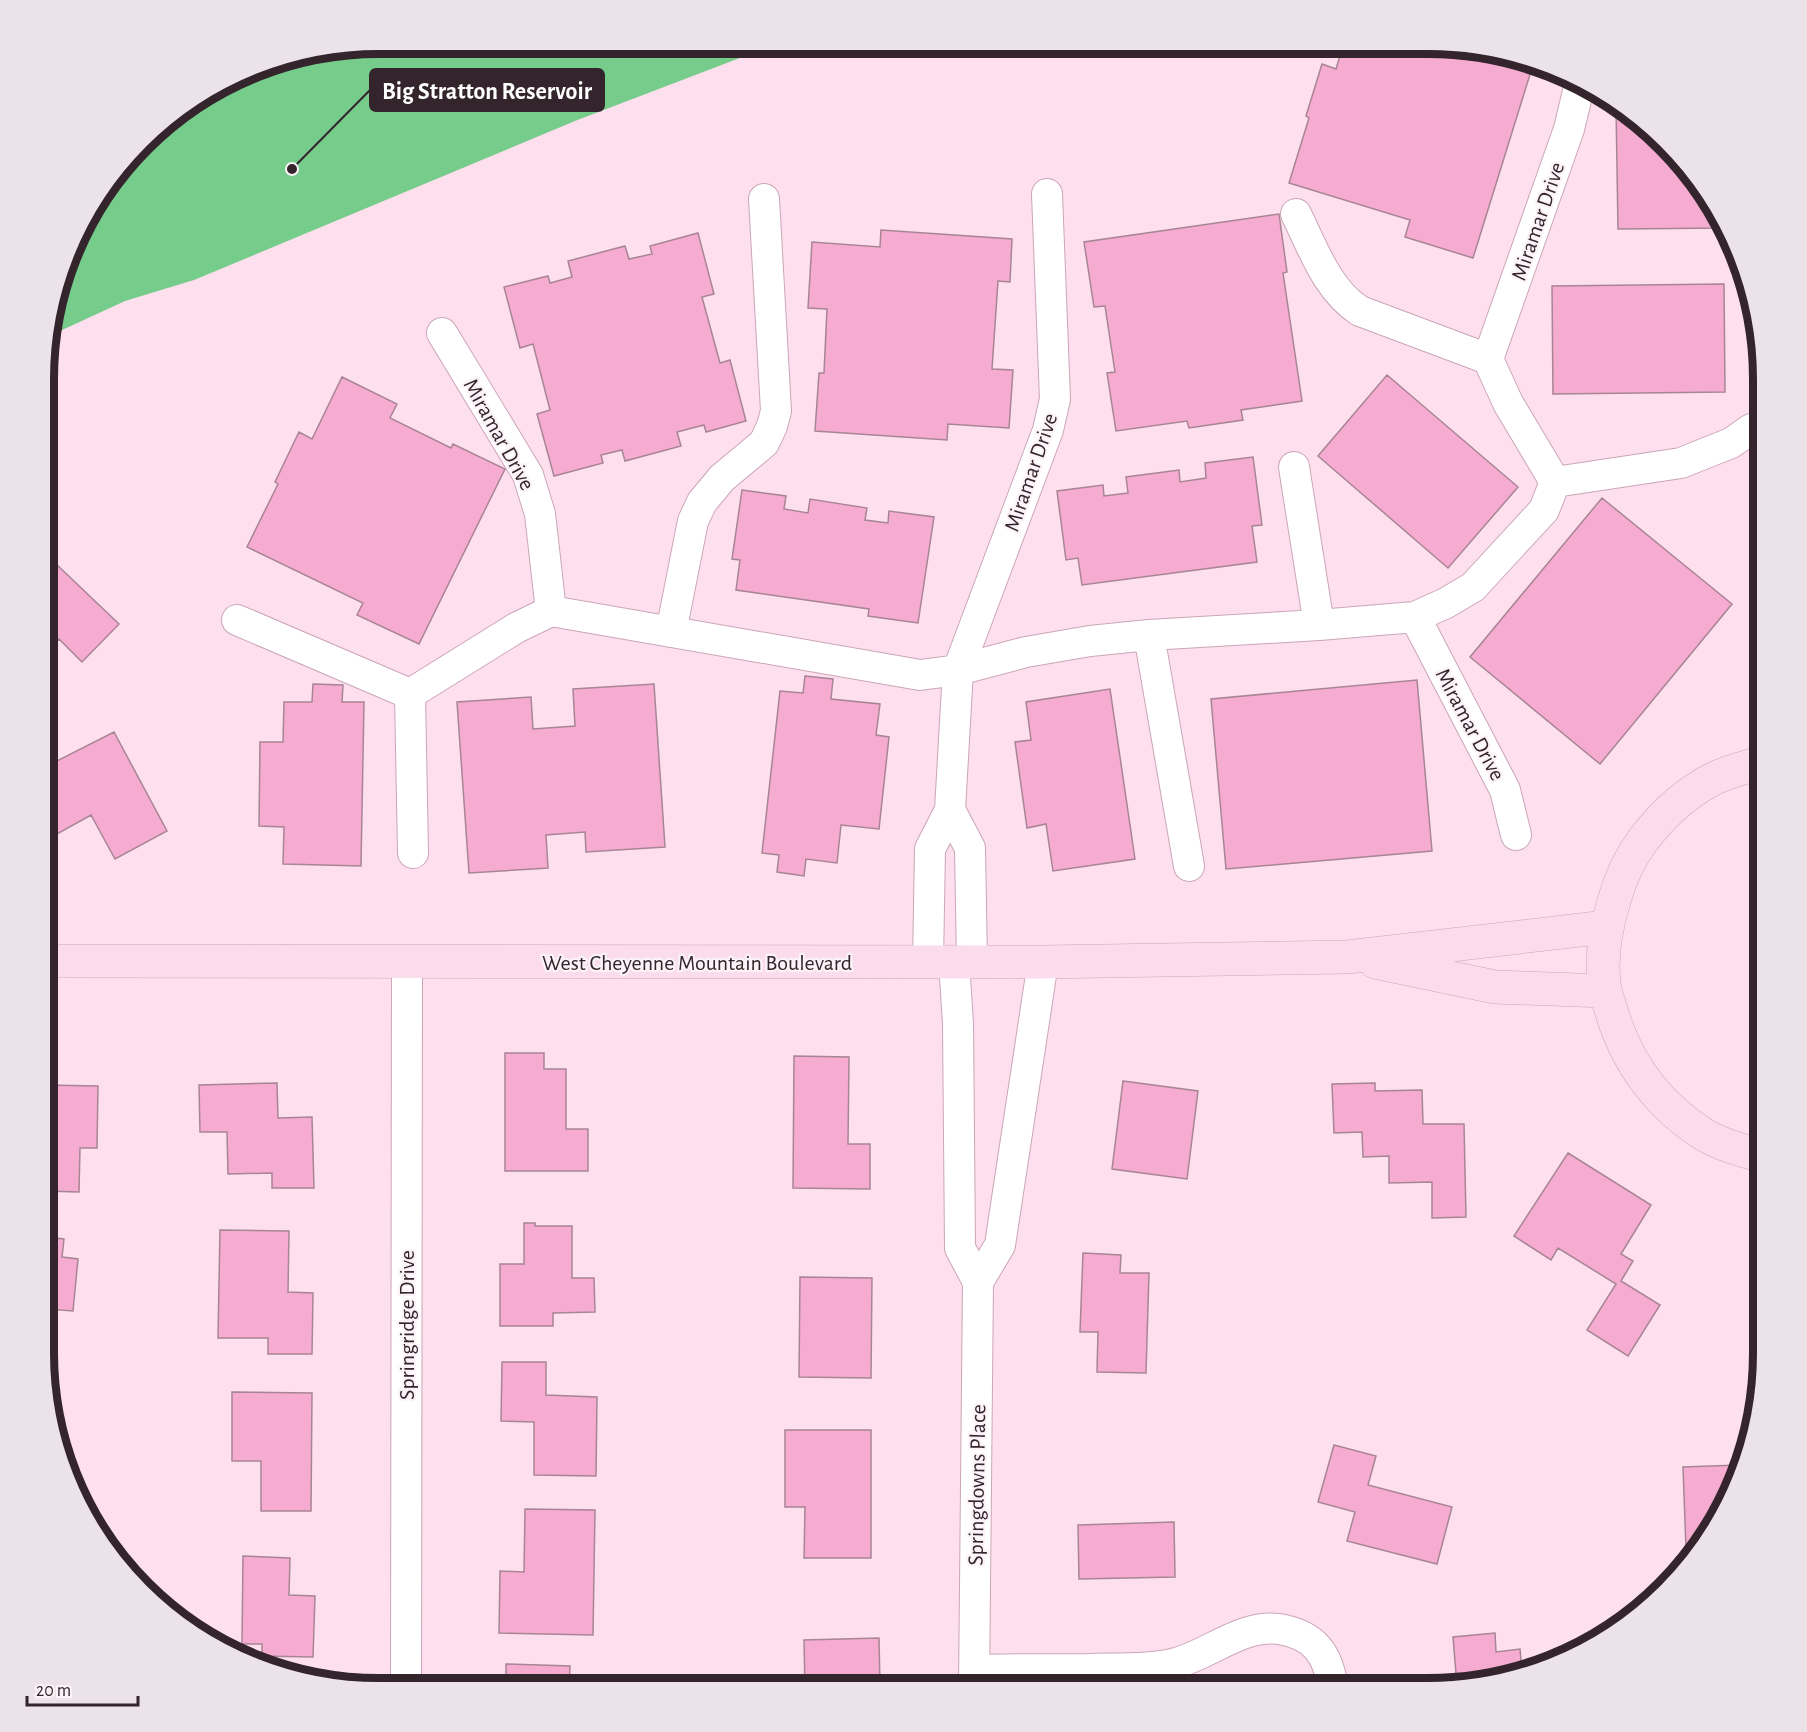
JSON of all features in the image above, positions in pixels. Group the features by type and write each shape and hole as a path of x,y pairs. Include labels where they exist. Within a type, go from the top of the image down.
{"street":[{"name":"Miramar Drive","path":"1488,359 1569,129 1578,91"},
{"name":"Miramar Drive","path":"951,962 930,849 950,810 958,670 1048,430 1055,399 1047,194"},
{"path":"671,632 693,522 702,502 722,478 764,443 776,411 764,199"},
{"path":"1296,214 1319,261 1334,287 1347,303 1360,311 1488,359 1508,403 1555,482"},
{"name":"Miramar Drive","path":"442,333 528,475 540,513 551,611"},
{"path":"1555,482 1681,463 1731,443 1751,429"},
{"path":"1294,467 1319,625"},
{"path":"410,694 516,628 551,611 920,675 958,670 1026,652 1090,641 1415,617 1446,603 1473,587 1544,510 1555,482"},
{"name":"Miramar Drive","path":"1415,617 1505,790 1516,835"},
{"path":"237,620 410,694"},
{"path":"1149,635 1189,866"},
{"path":"410,694 413,853"},
{"path":"1753,765 1714,778 1680,801 1653,827 1633,854 1619,884 1606,927 1603,958 1605,991 1616,1027 1631,1060 1651,1089 1676,1114 1705,1135 1753,1153"},
{"path":"950,810 970,848 951,962"},
{"name":"West Cheyenne Mountain Boulevard","path":"54,961 1043,962 1347,957 1606,927"},
{"name":"West Cheyenne Mountain Boulevard","path":"1347,957 1495,987 1605,991"},
{"name":"Springridge Drive","path":"406,1678 407,962"},
{"name":"Springdowns Place","path":"951,962 958,1024 960,1248 978,1282 974,1678"},
{"path":"978,1282 1000,1245 1043,962"},
{"path":"989,1678 1176,1663 1256,1631 1278,1629 1300,1635 1322,1650 1332,1678"}],"shaded area":[{"path":"379,54 750,54 575,121 194,280 125,301 57,334 71,274 87,235 121,181 149,149 181,121 235,87 274,71 315,60"}],"building":[{"path":"1341,54 1428,54 1492,60 1531,70 1473,258 1405,237 1410,220 1289,183 1309,118 1306,116 1322,64 1336,69"},
{"path":"1616,114 1658,149 1686,181 1716,228 1618,229"},
{"path":"1279,214 1287,272 1283,273 1302,401 1241,410 1243,420 1189,428 1187,421 1116,431 1107,373 1115,372 1105,306 1094,307 1084,242"},
{"path":"881,230 1012,239 1010,282 998,281 992,369 1013,370 1009,428 948,424 947,440 815,431 819,373 824,373 827,309 808,308 812,242 880,247"},
{"path":"698,233 714,294 702,297 720,363 730,360 746,421 706,432 704,425 677,432 681,446 625,461 622,450 601,455 603,463 554,476 537,414 550,410 533,344 520,348 504,287 548,276 550,283 572,277 568,261 625,246 629,259 652,254 650,246"},
{"path":"1724,284 1725,392 1553,394 1552,286"},
{"path":"1387,375 1518,487 1448,568 1318,456"},
{"path":"342,377 397,404 390,418 451,448 453,444 505,469 419,644 357,615 363,603 247,547 278,484 275,482 299,432 312,439"},
{"path":"1253,457 1262,525 1252,526 1257,562 1082,585 1078,558 1066,560 1057,491 1103,485 1104,496 1128,493 1126,477 1179,470 1180,482 1206,478 1205,463"},
{"path":"742,490 786,496 784,509 808,513 810,499 867,508 865,520 888,523 889,511 934,517 918,623 868,616 869,609 736,590 740,560 732,559"},
{"path":"1602,498 1732,604 1600,764 1470,657"},
{"path":"54,564 119,624 82,662 59,639 54,644"},
{"path":"805,676 833,679 831,699 880,704 876,735 889,737 879,829 841,825 837,863 806,859 804,876 777,872 779,855 762,853 780,691 803,693"},
{"path":"1417,680 1432,851 1226,869 1211,699"},
{"path":"313,684 343,685 342,702 364,702 361,866 283,864 284,827 259,826 260,742 283,742 284,702 312,702"},
{"path":"654,684 665,847 586,852 585,832 546,835 548,868 469,873 457,702 531,697 533,729 575,726 573,689"},
{"path":"1110,689 1135,859 1053,871 1046,824 1027,828 1015,742 1031,740 1026,702"},
{"path":"114,732 167,831 115,859 91,815 57,834 54,828 54,762"},
{"path":"505,1053 544,1053 544,1069 566,1069 566,1129 588,1129 588,1171 505,1171"},
{"path":"794,1056 849,1057 848,1144 870,1144 870,1189 793,1188"},
{"path":"1123,1081 1198,1091 1187,1179 1112,1169"},
{"path":"277,1083 278,1118 312,1117 314,1188 272,1188 272,1173 228,1174 227,1132 200,1132 199,1085"},
{"path":"1375,1083 1375,1091 1422,1090 1423,1124 1464,1124 1466,1217 1432,1218 1432,1182 1389,1183 1389,1156 1363,1157 1362,1132 1334,1133 1332,1084"},
{"path":"54,1085 98,1086 97,1148 80,1148 79,1192 54,1191"},
{"path":"1568,1153 1651,1205 1621,1254 1633,1261 1621,1281 1660,1305 1628,1356 1587,1330 1616,1284 1558,1248 1551,1260 1514,1236"},
{"path":"524,1223 535,1223 535,1226 572,1226 572,1278 594,1278 595,1312 553,1313 553,1326 500,1326 500,1264 524,1264"},
{"path":"220,1230 289,1231 288,1292 313,1293 312,1354 268,1354 268,1338 218,1338"},
{"path":"54,1238 64,1239 62,1257 78,1259 73,1311 54,1309"},
{"path":"1083,1253 1121,1255 1120,1273 1149,1273 1146,1373 1097,1372 1098,1332 1080,1332"},
{"path":"800,1277 872,1278 871,1378 799,1377"},
{"path":"502,1362 546,1362 546,1395 597,1397 596,1476 534,1475 534,1422 501,1421"},
{"path":"232,1392 312,1393 311,1511 261,1511 261,1461 232,1461"},
{"path":"785,1430 871,1430 871,1558 804,1558 805,1507 785,1507"},
{"path":"1334,1445 1376,1456 1368,1485 1452,1507 1437,1564 1347,1541 1355,1512 1318,1502"},
{"path":"1733,1465 1720,1497 1687,1549 1686,1549 1683,1467"},
{"path":"525,1509 595,1510 593,1635 499,1633 500,1571 524,1572"},
{"path":"1174,1522 1175,1577 1079,1579 1078,1525"},
{"path":"243,1556 290,1558 289,1595 315,1596 313,1657 262,1656 262,1644 242,1644"},
{"path":"1495,1633 1496,1652 1520,1649 1521,1664 1492,1672 1456,1676 1453,1637"},
{"path":"879,1638 880,1678 805,1678 804,1640"},
{"path":"506,1664 570,1666 569,1678 506,1678"}],"place":[{"name":"Big Stratton Reservoir","path":"292,169"}]}
